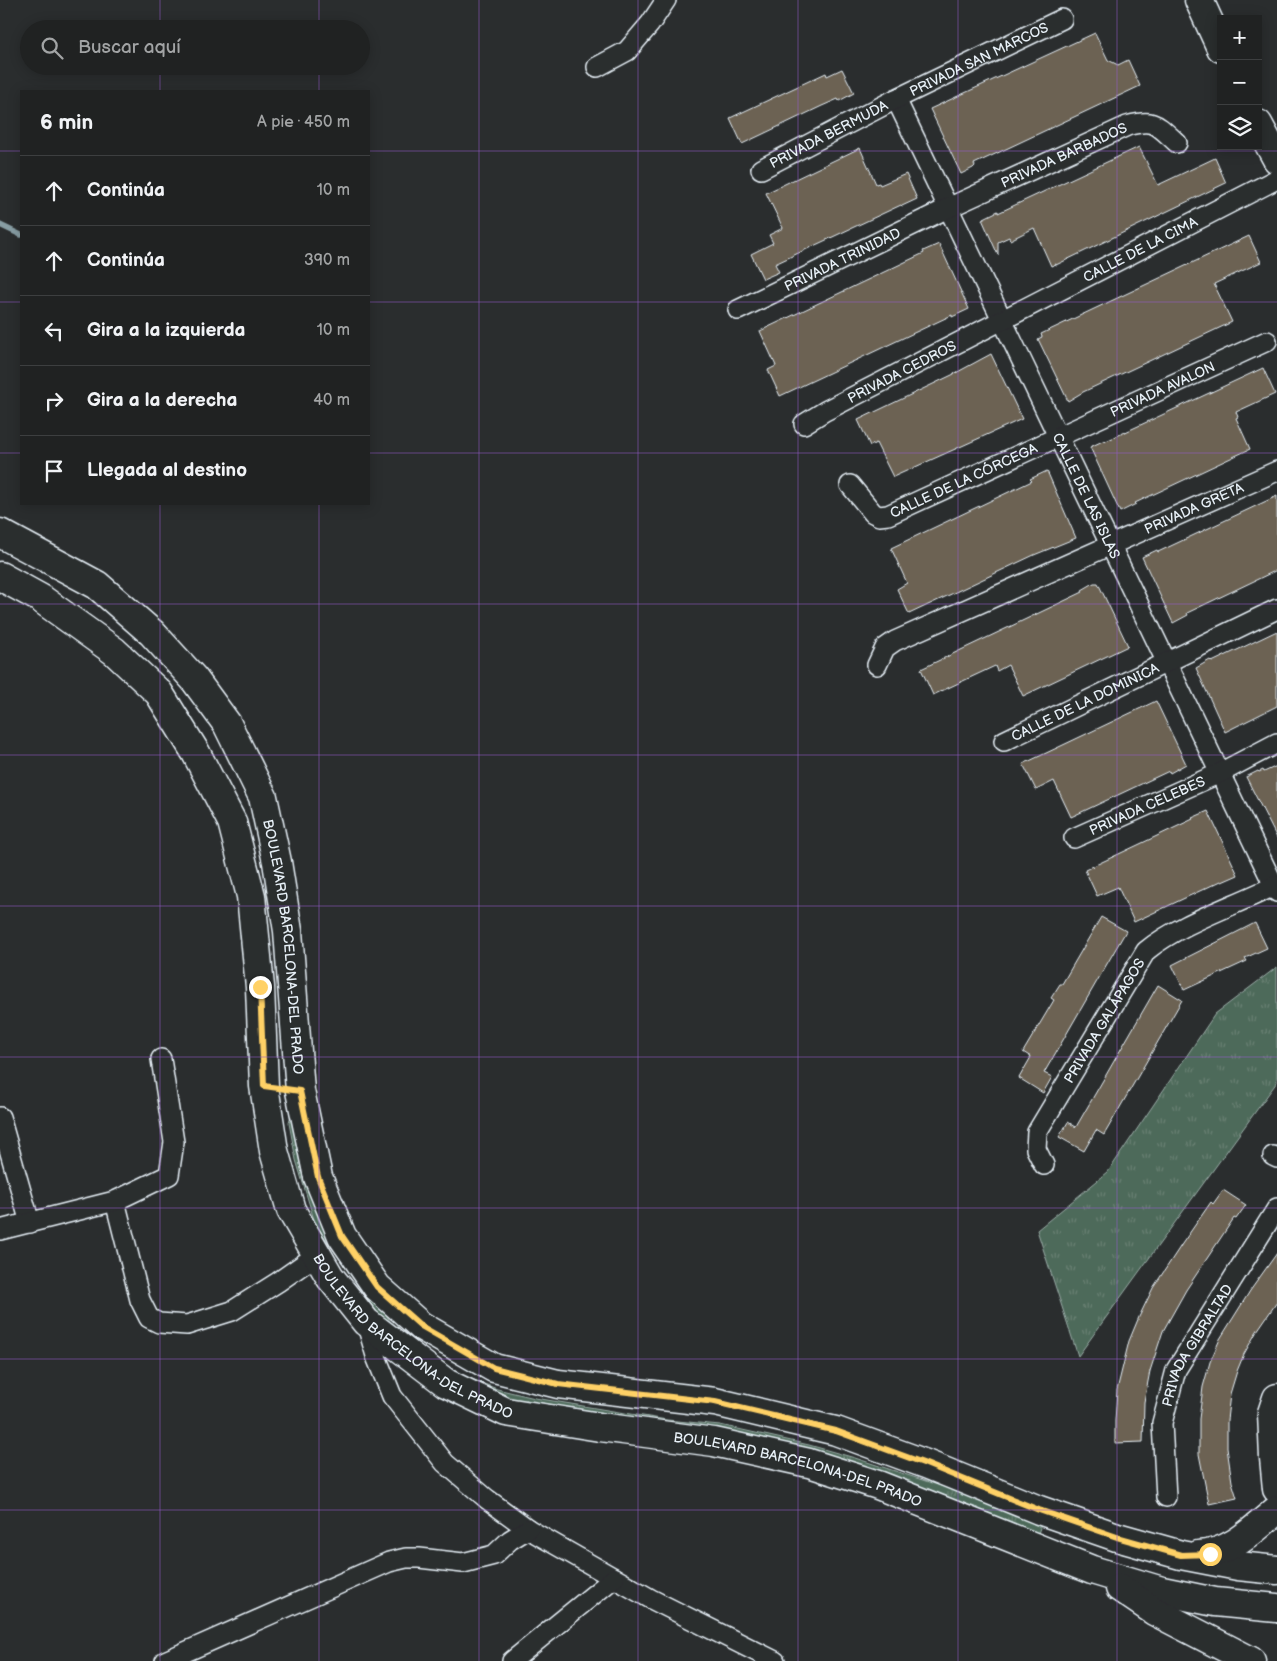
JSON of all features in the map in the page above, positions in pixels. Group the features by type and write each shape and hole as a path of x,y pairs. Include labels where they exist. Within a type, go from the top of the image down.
{"main road":[{"path":"1199,0 1217,39"},
{"path":"1262,131 1277,159"},
{"name":"BOULEVARD BARCELONA-DEL PRADO","path":"0,533 97,585 152,633 194,679 227,724 263,797 277,862 288,931 300,1091 318,1177 342,1236 377,1287 421,1326 494,1368 558,1384 715,1402 836,1431 926,1464 1039,1510 1117,1537 1181,1555 1238,1566 1277,1570"},
{"name":"BOULEVARD BARCELONA-DEL PRADO","path":"0,576 40,598 114,651 160,693 196,753 232,822 251,896 260,987 264,1086 274,1151 291,1210 330,1277 366,1322 446,1383 506,1412 714,1442 808,1463 878,1485 1092,1570 1162,1592 1215,1602 1277,1608"},
{"path":"264,1086 300,1091"},
{"path":"1277,1398 1272,1413 1277,1489"},
{"path":"1181,1555 1210,1554 1227,1549 1277,1510"},
{"path":"1092,1570 1154,1610 1252,1661"}],"street":[{"path":"597,67 627,50 650,24 666,0"},
{"name":"PRIVADA SAN MARCOS","path":"896,99 1062,19"},
{"name":"PRIVADA BERMUDA","path":"761,169 896,99"},
{"name":"CALLE DE LAS ISLAS","path":"896,99 1166,662 1274,881"},
{"name":"PRIVADA BARBADOS","path":"948,208 1127,126 1142,122 1156,124 1177,143"},
{"name":"CALLE DE LA CIMA","path":"1002,320 1277,179"},
{"name":"PRIVADA TRINIDAD","path":"738,310 948,208"},
{"name":"PRIVADA CEDROS","path":"804,424 825,411 1002,320"},
{"name":"PRIVADA AVALON","path":"1058,437 1267,341"},
{"name":"CALLE DE LA CÓRCEGA","path":"850,485 873,513 880,516 888,515 1058,437"},
{"name":"PRIVADA GRETA","path":"877,665 885,648 895,641 1277,471"},
{"name":"CALLE DE LA DOMINICA","path":"1004,741 1277,609"},
{"name":"PRIVADA CELEBES","path":"1074,838 1220,773 1277,742"},
{"name":"PRIVADA GALÁPAGOS","path":"1044,1165 1036,1149 1037,1132 1146,951 1178,930 1274,881"},
{"path":"0,1230 115,1201 169,1175 174,1142 161,1059"},
{"path":"0,1117 30,1223"},
{"path":"115,1201 140,1300 149,1318 159,1324 186,1325 232,1311 318,1254"},
{"name":"PRIVADA GIBRALTAD","path":"1166,1497 1162,1423 1176,1370 1277,1208"},
{"path":"366,1322 377,1359 392,1396 445,1463 487,1499 528,1529 651,1599 775,1661"},
{"path":"165,1661 389,1562 406,1558 419,1558 463,1563 494,1555 510,1540 528,1529"},
{"path":"512,1661 614,1578"}],"green space":[{"path":"1277,967 1277,1082 1078,1356 1037,1230 1108,1172 1215,1014"},
{"path":"292,1113 321,1216 390,1321 459,1374 497,1389 535,1398 667,1420 720,1425 809,1445 855,1458 944,1487 1041,1525 1036,1539 903,1487 535,1409 453,1379 386,1327 315,1223 296,1160 289,1123"}],"building":[{"path":"1095,33 1108,60 1118,65 1128,60 1140,86 974,164 973,168 961,174 930,109"},
{"path":"842,69 854,93 742,144 730,118 826,73 827,76"},
{"path":"1139,147 1158,185 1215,158 1226,183 1056,265 1051,266 1034,228 1010,240 1009,237 998,242 998,255 982,219"},
{"path":"860,148 876,184 879,183 880,185 906,174 917,199 775,264 779,272 763,279 751,254 773,243 769,235 783,228 766,193"},
{"path":"1249,236 1261,262 1214,284 1232,322 1083,392 1068,401 1038,339 1042,337 1041,334"},
{"path":"939,244 969,309 952,317 952,315 780,396 768,370 776,366 760,331 924,253 923,251"},
{"path":"991,354 1022,419 893,477 876,443 870,446 858,420"},
{"path":"1263,368 1275,394 1236,412 1238,417 1236,418 1250,449 1135,503 1120,512 1090,447"},
{"path":"1047,471 1076,538 1034,555 909,614 897,589 907,583 891,548 1032,481 1030,479"},
{"path":"1277,496 1277,570 1187,613 1188,615 1173,623 1142,557 1157,550 1158,552"},
{"path":"1094,583 1098,583 1128,646 1023,696 1008,665 997,671 995,666 933,695 921,669 1083,592 1082,590"},
{"path":"1277,631 1277,706 1225,732 1196,668"},
{"path":"1156,701 1186,764 1071,817 1054,781 1036,790 1023,764"},
{"path":"1277,766 1277,838 1246,777 1258,771 1263,770 1264,772"},
{"path":"1208,811 1238,875 1221,881 1134,922 1118,887 1097,896 1085,870"},
{"path":"1101,917 1126,931 1044,1073 1052,1077 1043,1093 1019,1078 1031,1057 1023,1052 1054,1000 1051,998 1060,984 1062,984"},
{"path":"1255,923 1267,948 1245,958 1247,961 1184,990 1172,965"},
{"path":"1158,985 1182,1000 1104,1135 1096,1130 1084,1151 1059,1137 1068,1122 1076,1127"},
{"path":"1223,1190 1246,1205 1236,1219 1234,1218 1186,1290 1163,1331 1150,1371 1144,1402 1143,1442 1115,1443 1117,1390 1129,1341 1139,1317 1153,1288 1182,1244 1211,1202 1213,1204"},
{"path":"1277,1253 1277,1302 1244,1354 1230,1394 1227,1420 1227,1448 1232,1482 1237,1498 1209,1504 1199,1454 1199,1419 1203,1387 1210,1362 1220,1339 1250,1291"}],"waterway":[{"path":"0,225 20,235"}],"route":[{"path":"260,987 264,1086 300,1091 318,1177 342,1236 377,1287 421,1326 494,1368 558,1384 715,1402 836,1431 926,1464 1039,1510 1117,1537 1181,1555 1210,1554"}]}
